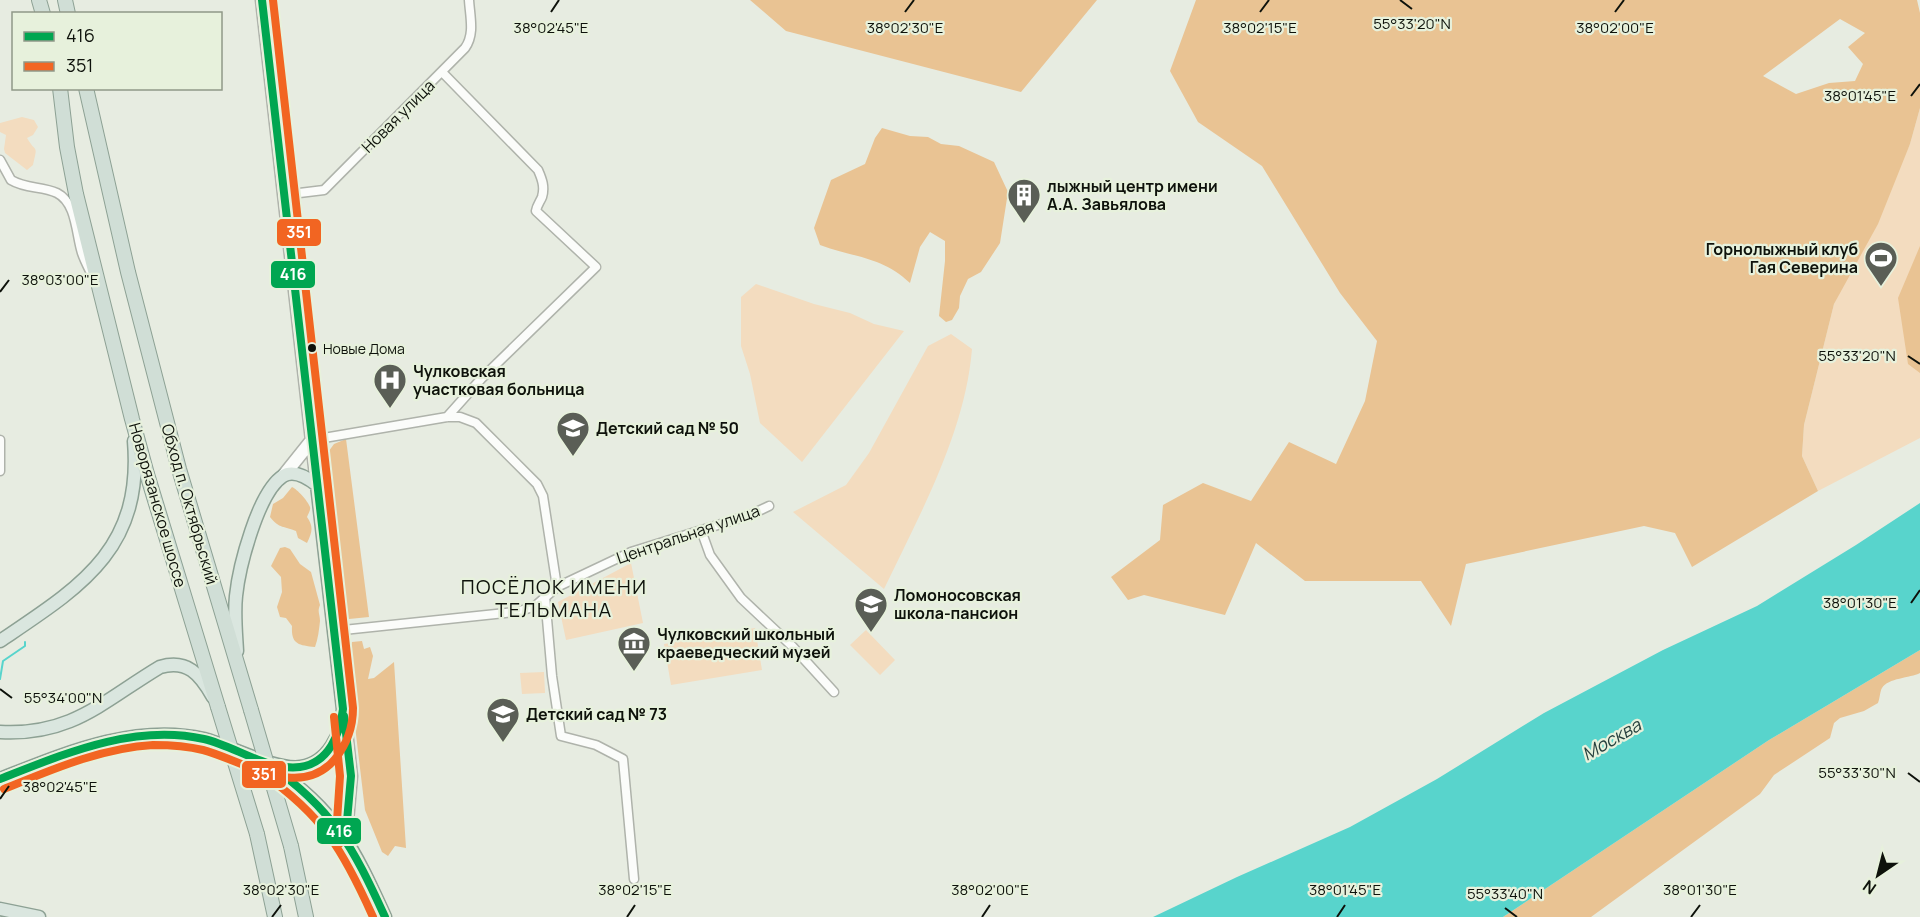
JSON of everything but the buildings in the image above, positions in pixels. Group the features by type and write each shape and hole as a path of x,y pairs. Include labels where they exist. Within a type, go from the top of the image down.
{"highway":[{"name":"Новорязанское шоссе","path":"60,90 70,161 132,419 257,834 275,917"},
{"name":"Обход п. Октябрьский","path":"86,90 128,272 179,469 291,846 306,917"}],"main road":[{"path":"261,0 351,776 347,820 349,843"},
{"path":"0,641 55,604 87,578 114,545 126,516 134,485 136,465 132,419"},
{"path":"238,668 235,629 236,595 254,523 265,498 312,440"},
{"path":"285,475 303,476 317,484"},
{"path":"0,732 33,731 72,722 103,705 160,667 169,664 179,664 189,668 198,676 218,707"},
{"path":"0,779 72,752 131,737 154,735 202,739 297,768 309,765 320,758 334,742 342,727 343,709"},
{"path":"252,756 284,775 314,800 338,826 349,843 385,917"},
{"path":"0,909 39,917"}],"street":[{"name":"Новая улица","path":"284,195 324,190 442,72 469,42 472,30 469,0"},
{"path":"442,72 538,170 544,184 543,196 536,207 536,212 596,267 481,379 447,417"},
{"path":"0,160 11,180 63,197 73,214 82,255 101,295"},
{"path":"312,440 447,417 460,417 476,423 537,484 543,496 557,587"},
{"path":"0,440 0,471"},
{"name":"Центральная улица","path":"334,632 515,612 534,607 557,587 631,552 750,515 769,506"},
{"path":"701,530 710,555 741,598 792,646 834,692"},
{"path":"545,596 552,676 561,736 596,745 623,759 634,879"}],"shaded area":[{"path":"750,0 1097,0 1021,92 786,31"},
{"path":"1196,0 1917,0 1920,13 1920,108 1910,144 1878,224 1834,304 1804,425 1802,456 1818,491 1692,567 1675,533 1644,526 1466,564 1451,626 1421,581 1305,581 1256,543 1225,615 1144,595 1128,600 1111,577 1160,540 1163,505 1203,483 1251,501 1289,442 1336,464 1365,401 1377,341 1340,293 1262,166 1198,122 1170,71","holes":["1840,19 1865,33 1848,47 1863,64 1855,81 1829,83 1796,94 1763,76"]},
{"name":"Горнолыжный клуб Гая Северина","path":"1920,108 1920,438 1818,491 1802,456 1804,425 1834,304 1910,144"},
{"path":"22,117 34,120 38,127 33,135 27,138 36,151 33,165 27,170 5,153 6,135 0,132 0,123"},
{"path":"882,128 910,136 928,137 941,144 959,146 994,162 1008,192 1000,243 981,272 968,279 960,296 959,308 952,320 946,322 939,316 945,241 930,232 920,247 910,283 899,274 878,263 820,245 814,228 831,180 865,164 875,138"},
{"path":"1920,246 1920,373 1908,364 1898,298"},
{"path":"756,284 814,304 850,313 874,324 904,331 802,462 760,423 750,374 741,346 741,297"},
{"path":"951,334 972,349 968,380 960,411 939,472 884,589 793,512 846,485 869,453 928,346"},
{"path":"346,439 369,617 349,619 339,613 326,455 334,444"},
{"path":"292,487 310,507 307,517 312,530 307,543 298,538 296,531 279,525 270,517 273,504 283,498"},
{"path":"280,548 290,549 300,564 311,572 320,605 320,624 315,647 300,644 294,640 292,626 286,618 280,617 277,607 282,592 281,577 271,566"},
{"path":"631,563 643,623 566,640 558,602"},
{"path":"755,628 762,670 671,685 664,644"},
{"path":"866,630 895,660 880,675 850,645"},
{"path":"362,641 364,649 370,647 373,656 368,679 374,678 394,662 406,848 395,846 388,856 382,852 365,810 347,659 352,642"},
{"path":"1920,650 1920,673 1889,682 1882,688 1878,703 1864,711 1840,718 1834,723 1830,738 1774,775 1760,794 1591,917 1503,917 1769,740"},
{"path":"544,672 545,693 522,694 520,673"}],"water":[{"name":"Москва","path":"1920,503 1920,650 1769,740 1503,917 1153,917 1350,827 1437,779 1544,713 1663,650 1757,606"}],"waterway":[{"path":"0,679 3,661 25,646 25,642"}],"transit line":[{"name":"416","path":"0,779 74,751 126,738 152,735 178,735 204,739 263,762 300,767 319,760 336,737 343,709 262,0"},
{"name":"351","path":"4,789 95,755 153,745 197,749 271,774 289,778 305,777 321,771 335,759 348,735 353,708 273,0"},
{"name":"416","path":"344,716 351,776 347,821 349,843"},
{"name":"351","path":"334,717 340,776 337,821 339,844"},
{"name":"416","path":"268,764 309,797 339,831 362,870 385,917"},
{"name":"351","path":"262,773 301,804 329,836 352,872 373,917"}],"place":[{"name":"лыжный центр имени А.А. Завьялова","path":"1024,224"},
{"name":"Горнолыжный клуб Гая Северина","path":"1881,287"},
{"name":"Новые Дома","path":"312,348"},
{"name":"Чулковская участковая больница","path":"390,409"},
{"name":"Детский сад № 50","path":"573,457"},
{"name":"Ломоносовская школа-пансион","path":"871,633"},
{"name":"Чулковский школьный краеведческий музей","path":"634,672"},
{"name":"Детский сад № 73","path":"503,743"}],"district":[{"name":"ПОСЁЛОК ИМЕНИ ТЕЛЬМАНА","path":"554,598"}]}
